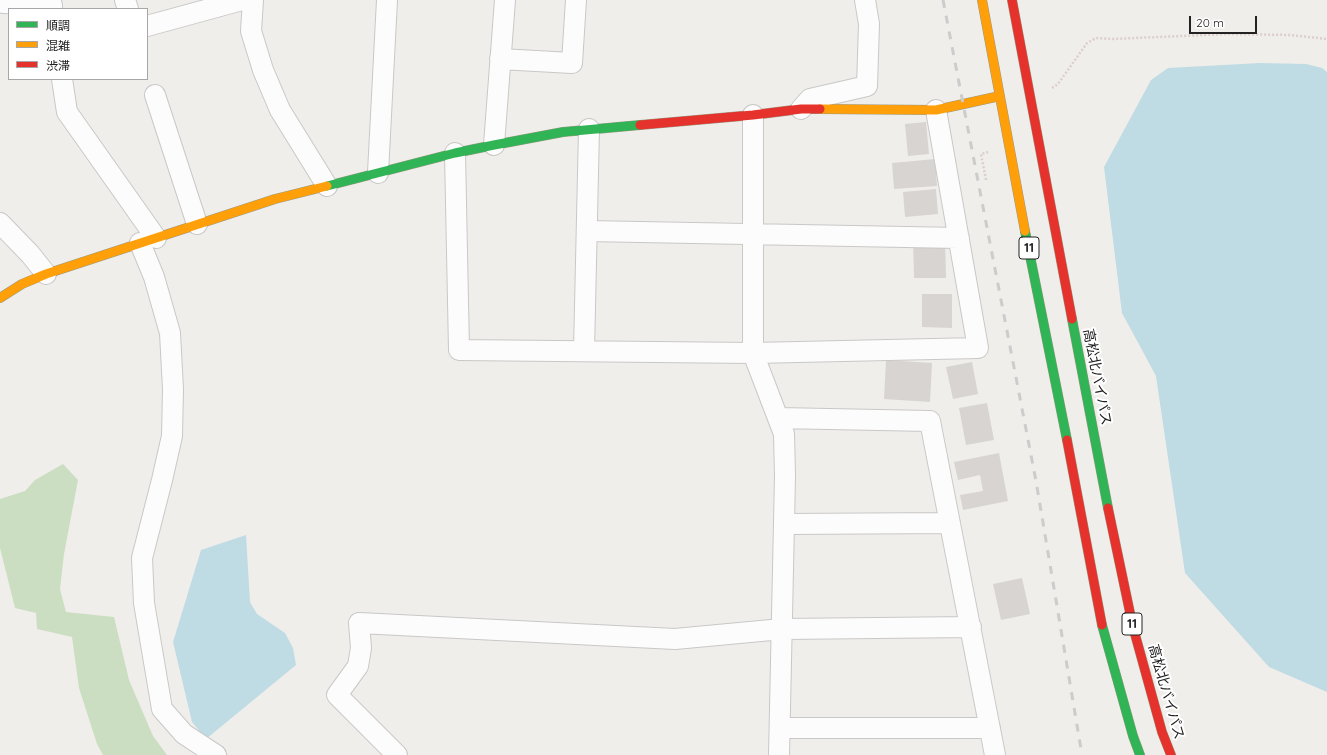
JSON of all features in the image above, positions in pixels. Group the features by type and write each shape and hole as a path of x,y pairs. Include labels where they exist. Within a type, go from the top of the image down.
{"main road":[{"name":"11","path":"982,0 1017,192 1077,489 1103,630 1133,736 1140,755"},
{"name":"高松北バイパス","path":"1012,0 1104,490 1133,627 1162,732 1170,755"},
{"path":"0,298 22,284 46,274 197,224 327,186 455,153 494,145 563,132 753,115 801,109 936,110 1000,96"}],"street":[{"path":"148,26 242,0"},
{"path":"253,0 251,31 263,70 280,110 327,186"},
{"path":"378,173 387,0"},
{"path":"494,145 505,0"},
{"path":"500,59 572,63 576,0"},
{"path":"801,109 810,99 867,86 869,24 865,0"},
{"path":"0,1 3,3 52,6 52,8"},
{"path":"62,80 67,112 148,240 154,277 170,333 173,389 172,436 142,558 144,603 162,709 184,734 216,755"},
{"path":"155,95 197,224"},
{"path":"455,153 459,350 753,353 978,348 936,110"},
{"path":"753,115 753,353 784,434 785,476 779,755"},
{"path":"584,351 589,129"},
{"path":"0,223 30,254 46,274"},
{"path":"587,231 959,238"},
{"path":"778,418 930,422 995,755"},
{"path":"784,524 950,523"},
{"path":"397,755 336,695 358,666 362,648 358,623 675,639 782,629 971,627"},
{"path":"780,728 990,728"}],"path":[{"path":"1048,90 1058,84 1087,43 1096,38 1112,39 1228,34 1290,35 1327,39"},
{"path":"981,154 986,180"}],"green space":[{"path":"63,464 78,480 64,554 60,589 66,612 114,617 129,680 153,736 167,755 103,755 97,744 79,688 72,637 37,629 36,613 15,608 0,548 0,499 25,491 35,480"}],"water":[{"path":"1260,63 1306,64 1322,68 1327,72 1327,692 1269,667 1185,573 1156,376 1122,313 1104,167 1151,80 1168,68"},
{"path":"246,535 250,602 257,614 285,633 293,648 296,665 206,739 192,722 173,642 201,550"}],"building":[{"path":"926,122 929,154 908,156 905,124"},
{"path":"935,159 937,186 894,189 892,163"},
{"path":"936,189 938,214 905,217 903,192"},
{"path":"945,237 946,278 914,278 913,238"},
{"path":"922,294 952,294 952,328 922,327"},
{"path":"886,360 932,363 930,402 884,399"},
{"path":"972,362 978,394 953,399 946,367"},
{"path":"987,403 994,440 966,445 959,408"},
{"path":"999,453 1008,501 963,510 960,495 983,491 980,475 958,480 954,462"},
{"path":"1022,578 1030,614 1001,620 993,584"}],"railway":[{"path":"943,0 1036,481 1082,755"}],"traffic: fast":[{"path":"327,186 455,153 494,145 563,132 640,125"},
{"path":"1025,231 1067,440"},
{"path":"1072,319 1108,508"},
{"path":"1102,625 1133,736 1140,755"}],"traffic: slow":[{"path":"982,0 1025,231"},
{"path":"820,109 936,110 1000,96"},
{"path":"0,298 22,284 46,274 275,199 327,186"}],"traffic: jam":[{"path":"1012,0 1072,319"},
{"path":"640,125 753,115 801,109 820,109"},
{"path":"1067,440 1102,625"},
{"path":"1108,508 1133,627 1162,732 1171,755"}]}
